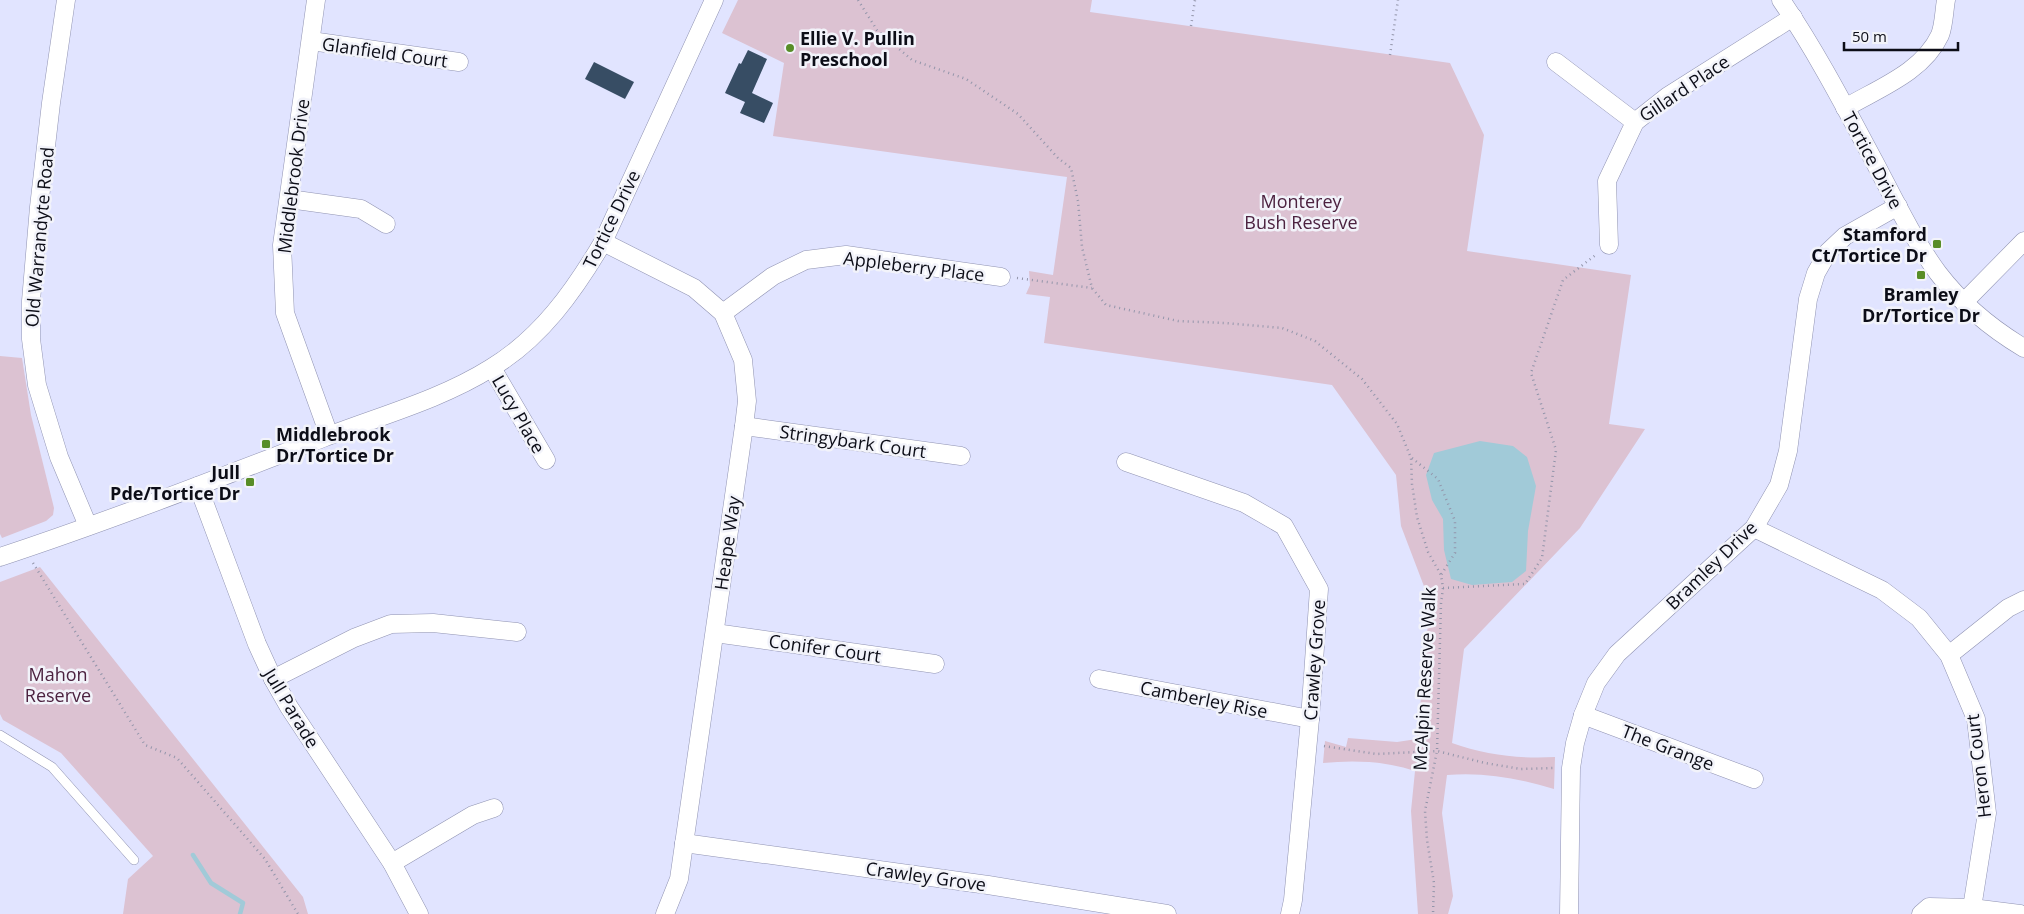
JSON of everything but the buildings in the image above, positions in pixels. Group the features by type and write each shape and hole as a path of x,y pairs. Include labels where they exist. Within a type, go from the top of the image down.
{"street":[{"name":"Old Warrandyte Road","path":"66,0 51,103 39,207 31,301 31,339 37,385 60,457 88,526"},
{"name":"Middlebrook Drive","path":"316,0 282,245 285,313 329,436"},
{"name":"Tortice Drive","path":"0,557 198,486 446,392 492,368 526,342 549,321 584,274 603,242 714,0"},
{"name":"Tortice Drive","path":"1781,0 1793,17 1938,274 1964,302 2001,335 2024,348"},
{"path":"1845,108 1915,67 1930,52 1941,33 1946,0"},
{"name":"Gillard Place","path":"1609,245 1607,181 1635,122 1668,96 1793,17"},
{"name":"Glanfield Court","path":"311,41 459,62"},
{"path":"1556,62 1635,122"},
{"path":"289,198 361,209 386,224"},
{"name":"Bramley Drive","path":"1569,914 1571,768 1575,743 1583,715 1596,683 1617,654 1754,528 1779,485 1788,451 1808,299 1816,274 1828,252 1845,236 1898,206"},
{"path":"1964,302 2024,241"},
{"name":"Heape Way","path":"603,242 694,288 723,313 743,360 746,401 744,426 715,633 679,879 665,914"},
{"name":"Appleberry Place","path":"723,313 773,276 806,260 846,255 1001,277"},
{"name":"Lucy Place","path":"492,368 546,460"},
{"name":"Stringybark Court","path":"744,426 961,456"},
{"name":"Crawley Grove","path":"1126,462 1244,503 1284,526 1319,589 1308,744 1294,900 1290,914"},
{"name":"Jull Parade","path":"198,486 257,644 273,679 289,707 392,863 419,914"},
{"name":"Heron Court","path":"1754,528 1882,590 1919,618 1949,654 1976,719 1987,813 1972,908"},
{"path":"1949,654 2008,608 2024,600"},
{"path":"273,679 354,638 391,624 433,623 517,632"},
{"name":"Conifer Court","path":"715,633 935,664"},
{"name":"Camberley Rise","path":"1099,679 1310,719"},
{"name":"The Grange","path":"1583,715 1754,779"},
{"path":"392,863 473,815 494,808"},
{"name":"Crawley Grove","path":"684,843 988,885 1167,914"},
{"path":"1921,914 1929,907 1972,908 2020,914"}],"lane":[{"path":"0,735 52,767 134,860"}],"path":[{"path":"858,0 877,30 912,60 966,79 1018,114 1070,168 1078,201 1082,247 1092,288 1001,277"},
{"path":"1191,26 1194,0"},
{"path":"1390,55 1398,0"},
{"path":"1443,588 1525,584 1542,558 1556,450 1531,373 1563,280 1609,245"},
{"name":"McAlpin Reserve Walk","path":"1092,288 1106,305 1178,321 1282,328 1315,341 1362,379 1397,424 1411,458 1412,484 1417,518 1428,552 1441,575 1443,588 1440,613 1437,751 1425,811 1427,840 1434,883 1433,914"},
{"path":"1411,458 1438,479 1455,521 1454,553 1441,575"},
{"path":"24,549 145,745 177,758 265,858 298,914"},
{"path":"1308,744 1376,754 1404,754 1431,750 1484,764 1521,770 1571,768"}],"green space":[{"name":"Monterey Bush Reserve","path":"738,0 1092,0 1090,12 1450,63 1484,135 1467,251 1631,275 1609,424 1645,429 1580,528 1464,649 1452,743 1477,751 1503,755 1555,757 1554,789 1501,777 1474,774 1447,775 1442,813 1453,896 1448,914 1418,914 1411,811 1415,771 1369,762 1323,763 1325,741 1346,747 1348,738 1397,742 1417,739 1430,602 1401,526 1396,475 1332,385 1044,343 1050,297 1026,294 1030,285 1029,271 1053,275 1067,177 773,136 784,63 722,33"},
{"path":"0,356 22,358 31,415 54,508 53,515 46,521 2,538 0,534"},
{"name":"Mahon Reserve","path":"40,567 303,897 308,914 123,914 128,879 153,856 61,753 3,720 0,714 0,582"}],"water":[{"path":"1480,441 1513,446 1527,457 1536,486 1528,531 1526,571 1512,582 1472,585 1451,579 1444,550 1443,519 1432,500 1426,475 1434,453"}],"waterway":[{"path":"193,855 211,883 243,903 240,914"}],"place":[{"name":"Ellie V. Pullin Preschool","path":"790,48"},
{"name":"Stamford Ct/Tortice Dr","path":"1937,244"},
{"name":"Bramley Dr/Tortice Dr","path":"1921,275"},
{"name":"Middlebrook Dr/Tortice Dr","path":"266,444"},
{"name":"Jull Pde/Tortice Dr","path":"250,482"}]}
